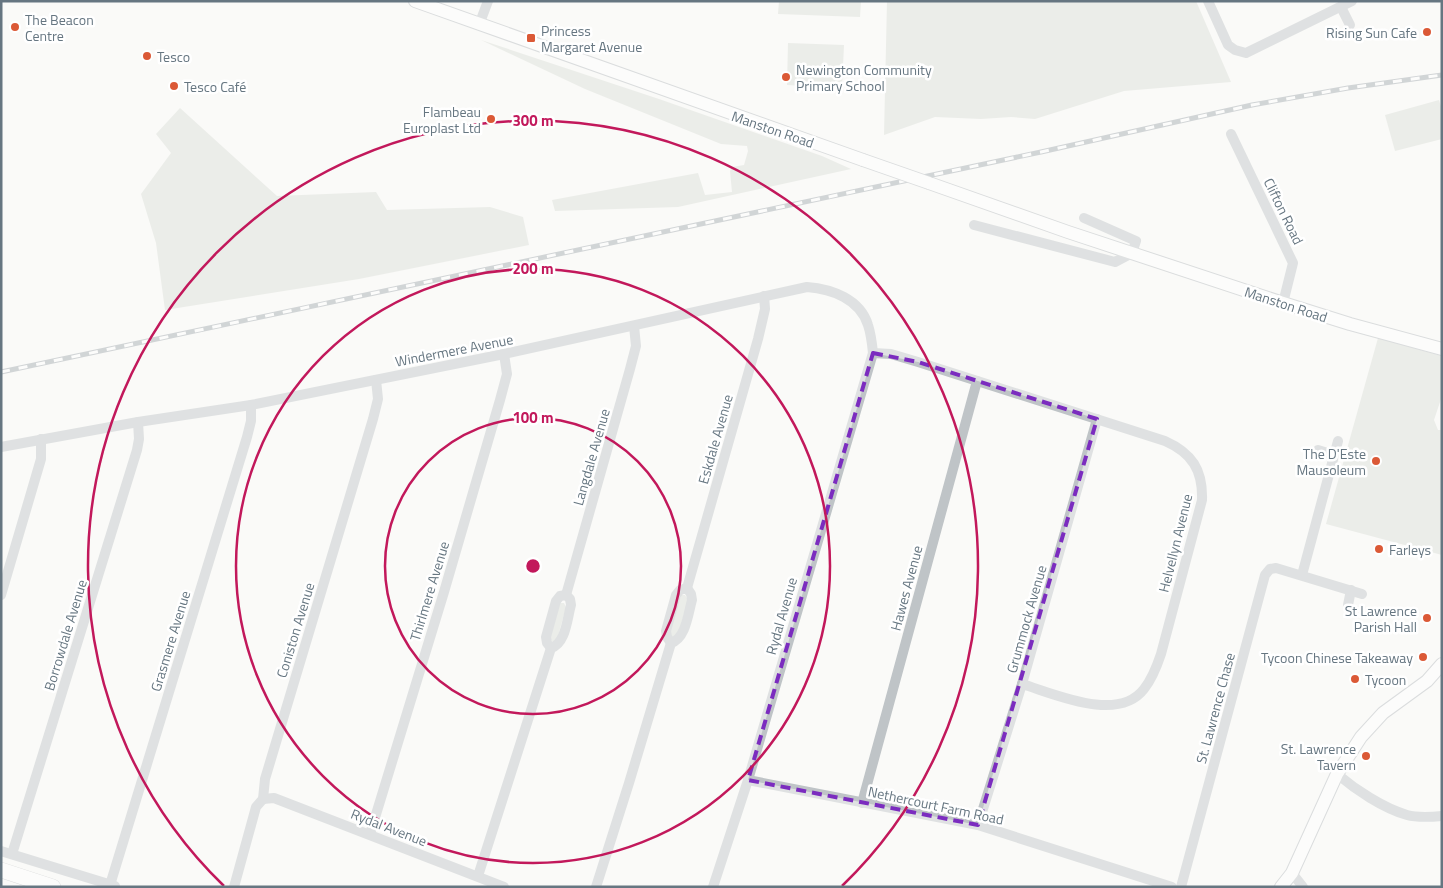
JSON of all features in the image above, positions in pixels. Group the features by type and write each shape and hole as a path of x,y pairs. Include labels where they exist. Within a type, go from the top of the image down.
{"highway":[{"path":"1,870 53,887"}],"main road":[{"name":"Manston Road","path":"415,1 1132,253 1350,324 1442,349"},
{"path":"1281,887 1292,873 1336,774 1366,731 1383,713 1427,681 1442,664"}],"street":[{"path":"479,25 488,1"},
{"path":"1208,1 1228,45 1235,50 1246,53 1352,1"},
{"path":"1341,7 1350,25"},
{"name":"Clifton Road","path":"1231,134 1293,264 1283,303"},
{"path":"974,225 1115,262 1132,253 1136,241 1084,218"},
{"name":"Windermere Avenue","path":"1,447 42,438 251,405 504,354 807,287 824,288 838,293 852,302 868,322 872,353"},
{"name":"Eskdale Avenue","path":"671,642 677,641 681,636 692,600 687,588 758,339 765,309 764,296"},
{"name":"Langdale Avenue","path":"566,595 636,346 634,326"},
{"name":"Helvellyn Avenue","path":"872,353 891,354 1165,440 1180,448 1189,457 1198,471 1203,485 1202,500 1161,654 1155,671 1144,690 1129,701 1108,706 1089,704 1022,684"},
{"name":"Rydal Avenue","path":"713,887 748,780 872,353"},
{"name":"Thirlmere Avenue","path":"370,834 444,592 507,374 504,354"},
{"name":"Coniston Avenue","path":"234,887 256,807 263,799 265,779 378,399 376,380"},
{"name":"Hawes Avenue","path":"862,803 977,381"},
{"name":"Grasmere Avenue","path":"113,886 247,437 251,421 251,405"},
{"name":"Grummock Avenue","path":"978,825 1022,684 1096,419"},
{"name":"Borrowdale Avenue","path":"12,854 137,450 139,438 138,422"},
{"path":"1,595 42,459 42,438"},
{"path":"1302,575 1338,441"},
{"path":"1318,450 1334,455"},
{"name":"St. Lawrence Chase","path":"1181,887 1265,575 1270,569 1276,568 1362,594"},
{"name":"Eskdale Avenue","path":"671,642 666,632 676,594 680,590 687,588"},
{"path":"1348,605 1351,590"},
{"name":"Langdale Avenue","path":"550,648 561,642 571,605 570,599 566,595"},
{"name":"Langdale Avenue","path":"478,876 550,648 546,637 556,601 560,596 566,595"},
{"name":"Eskdale Avenue","path":"596,887 671,642"},
{"path":"1336,774 1352,787 1396,810 1409,815 1442,816"},
{"name":"Nethercourt Farm Road","path":"748,780 978,825 1172,887"},
{"name":"Rydal Avenue","path":"263,799 274,798 504,887"},
{"path":"1,851 113,886"},
{"path":"1292,873 1303,887"}],"highlighted area":[{"path":"873,353 918,362 1097,419 978,825 748,780"}],"shaded area":[{"path":"779,1 861,1 860,17 778,14"},
{"path":"887,1 1196,1 1231,82 1124,91 1035,119 1011,117 981,119 935,117 884,135"},
{"path":"481,40 659,99 822,156 851,169 678,207 555,211 552,200 698,173 705,195 732,192 730,171 732,167 744,165 748,151 747,146 721,144 585,89"},
{"path":"788,43 844,45 842,88 787,85"},
{"path":"1439,100 1442,110 1442,139 1395,151 1385,115"},
{"path":"180,108 277,196 376,192 387,210 490,207 523,217 529,245 359,279 165,310 156,243 141,194 171,153 156,134"},
{"path":"1378,338 1442,356 1442,396 1434,420 1438,430 1442,430 1442,555 1326,524"},
{"path":"681,595 685,595 688,600 678,635 673,638 669,635"},
{"path":"560,603 564,603 566,607 557,640 553,642 550,639"}],"railway":[{"path":"1,372 1041,152 1252,105 1348,88 1442,75"}],"place":[{"name":"The Beacon Centre","path":"15,27"},
{"name":"Rising Sun Cafe","path":"1427,32"},
{"name":"Princess Margaret Avenue","path":"531,38"},
{"name":"Tesco","path":"147,56"},
{"name":"Newington Community Primary School","path":"786,77"},
{"name":"Tesco Café","path":"174,86"},
{"name":"Flambeau Europlast Ltd","path":"491,119"},
{"name":"The D'Este Mausoleum","path":"1376,461"},
{"name":"Farleys","path":"1379,549"},
{"name":"St Lawrence Parish Hall","path":"1427,618"},
{"name":"Tycoon Chinese Takeaway","path":"1423,657"},
{"name":"Tycoon","path":"1355,679"},
{"name":"St. Lawrence Tavern","path":"1366,756"}]}
